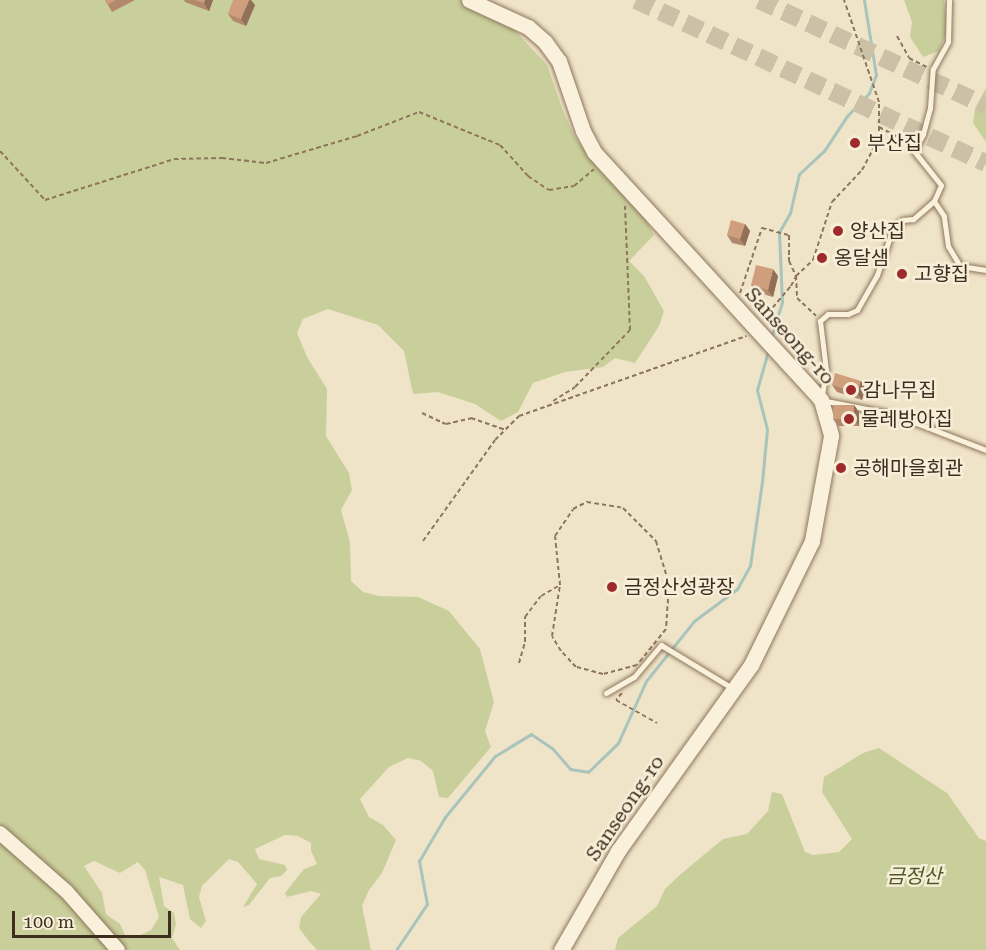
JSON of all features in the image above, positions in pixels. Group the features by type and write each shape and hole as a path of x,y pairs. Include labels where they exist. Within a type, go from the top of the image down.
{"main road":[{"name":"Sanseong-ro","path":"468,0 528,27 545,42 559,61 588,144 822,400 831,436 812,541 751,665 618,851 561,950"}],"street":[{"path":"0,833 68,892 118,950"}],"lane":[{"path":"949,0 948,42 933,69 930,108 923,134 914,151 941,185 934,201 913,219 903,220 893,228 877,275 857,310 848,314 828,314 820,321 826,370 822,400 893,414 986,450"},
{"path":"934,201 944,216 948,246 960,266 986,270"},
{"path":"606,693 634,677 661,645 734,689"}],"path":[{"path":"423,541 495,440 519,416 679,362 763,338 776,307 796,276 813,260 832,202 862,170 879,138 879,102 844,0"},
{"path":"897,36 909,58 933,69"},
{"path":"0,151 45,200 174,159 222,158 266,163 357,136 419,112 500,145 528,176 549,190 574,186 603,161"},
{"path":"879,127 916,148"},
{"path":"550,404 575,387 630,330 624,183"},
{"path":"735,307 762,228 789,235 789,261 796,276 797,298 820,321"},
{"path":"422,414 446,424 471,418 505,430"},
{"path":"587,502 623,508 656,541 669,584 666,629 637,665 603,674 576,667 561,651 552,636 560,585 555,536 573,509 587,502"},
{"path":"519,663 525,642 525,616 541,596 560,585"},
{"path":"627,706 657,723"}],"green space":[{"path":"0,0 461,0 507,22 547,65 564,114 576,139 597,167 646,220 654,235 629,261 644,276 664,311 659,326 635,363 615,358 603,367 565,372 533,383 518,412 501,421 475,404 438,392 413,394 404,351 378,325 328,309 303,319 297,333 307,357 327,389 326,436 349,473 352,490 341,510 350,542 351,581 363,592 379,596 418,597 449,611 480,649 494,702 485,731 491,747 448,798 439,797 433,771 421,761 408,758 389,767 360,799 369,817 383,825 396,840 382,873 369,890 362,906 371,950 317,950 299,928 301,917 321,894 311,891 287,897 285,893 304,869 317,864 311,851 311,843 298,836 285,835 255,849 259,859 285,865 287,870 281,876 270,878 249,905 243,907 257,884 238,862 229,859 202,886 199,897 206,921 201,928 190,919 183,885 159,877 164,906 174,913 176,924 172,938 180,950 0,950","holes":["94,861 120,873 138,862 145,870 159,917 151,930 134,938 126,937 120,924 106,914 102,893 84,866"]},
{"path":"904,0 944,0 947,31 939,51 923,57 910,37 912,22"},
{"path":"986,88 986,142 973,123 975,108"},
{"name":"금정산","path":"879,748 947,793 979,838 986,841 986,950 615,950 618,938 657,906 665,889 682,873 723,839 747,834 768,811 772,792 782,794 805,852 813,855 839,852 852,839 822,792 824,777 863,753"}],"building":[{"path":"105,0 116,0 107,5"},
{"path":"233,0 249,0 241,19 228,14"},
{"path":"731,220 745,224 740,239 727,235"},
{"path":"756,265 773,269 768,290 751,285"},
{"path":"835,373 861,381 857,393 832,385"},
{"path":"834,405 854,405 854,419 833,419"}],"waterway":[{"path":"771,338 782,303 779,232 790,213 799,174 824,151 847,116 869,93 876,75 864,0"},
{"path":"396,950 427,904 419,861 445,817 495,756 531,734 552,748 570,769 588,772 618,743 646,681 694,621 737,589 750,566 762,482 767,429 757,390 768,351"}],"tunnel":[{"path":"636,0 986,163"},
{"path":"759,0 986,106"}],"place":[{"name":"부산집","path":"855,143"},
{"name":"양산집","path":"838,231"},
{"name":"옹달샘","path":"822,258"},
{"name":"고향집","path":"902,274"},
{"name":"감나무집","path":"851,390"},
{"name":"물레방아집","path":"849,419"},
{"name":"공해마을회관","path":"841,468"},
{"name":"금정산성광장","path":"612,587"}]}
